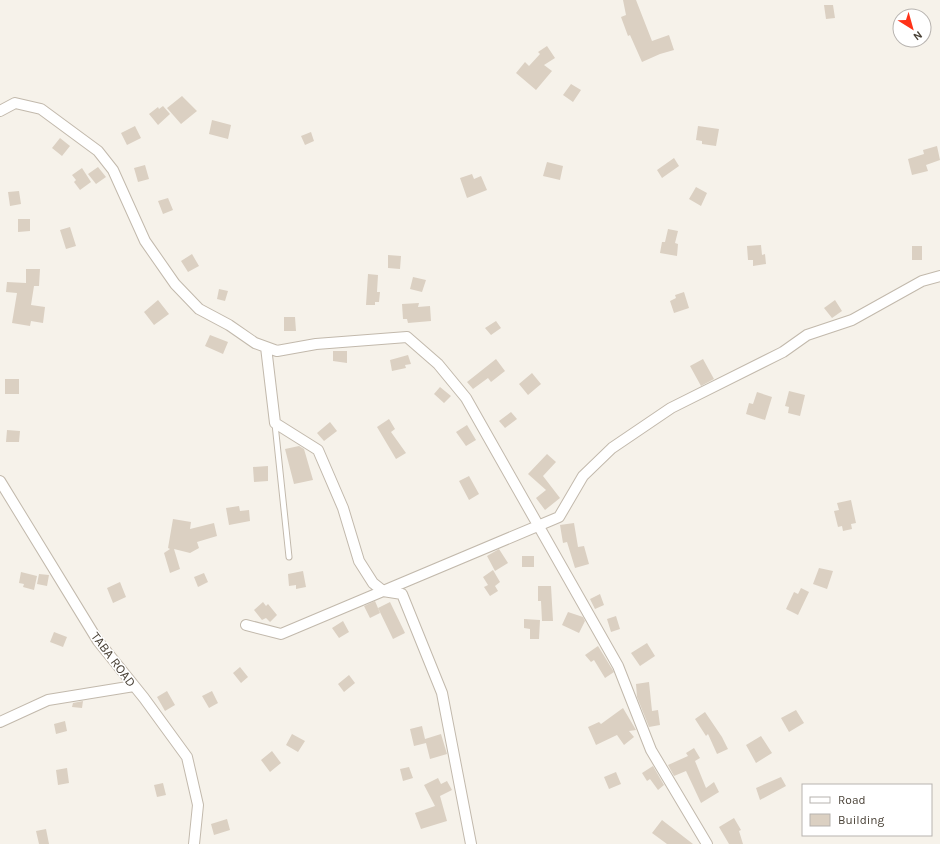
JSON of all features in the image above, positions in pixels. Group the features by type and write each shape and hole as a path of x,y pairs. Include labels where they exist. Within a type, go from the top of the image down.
{"street":[{"path":"0,111 14,103 41,109 98,151 113,170 145,241 175,284 199,308 229,325 255,344 277,351 316,344 407,337 438,364 466,398 539,524 618,666 651,750 707,844"},
{"path":"246,625 281,634 539,524 559,517 583,476 612,448 671,408 783,352 807,335 852,320 922,281 940,276"},
{"path":"266,347 275,423 318,450 343,508 359,562 374,583 383,591 402,594 442,693 471,844"},
{"name":"TABA ROAD","path":"0,481 98,641 187,757 198,805 194,844"},
{"path":"0,722 48,700 134,686"}],"lane":[{"path":"275,423 289,557"}],"building":[{"path":"623,0 636,0 652,41 669,35 674,50 642,62 630,35 628,36 621,17 626,15"},
{"path":"824,5 833,5 835,18 826,19"},
{"path":"547,46 555,58 544,65 552,71 536,90 516,73 525,62 529,66 540,54 538,52"},
{"path":"571,84 581,90 573,102 563,95"},
{"path":"182,96 197,111 181,124 167,108"},
{"path":"163,106 170,114 158,125 149,114 158,107 159,109"},
{"path":"212,120 231,125 228,139 209,134"},
{"path":"135,126 141,138 127,145 121,133"},
{"path":"698,126 719,129 716,146 702,144 702,141 696,140"},
{"path":"311,132 314,141 305,145 301,136"},
{"path":"60,138 70,146 62,156 52,148"},
{"path":"937,146 940,160 926,165 928,171 912,175 908,159 924,154 923,150"},
{"path":"674,158 679,166 662,178 657,170"},
{"path":"547,162 563,166 560,180 543,176"},
{"path":"145,165 149,179 138,182 134,168"},
{"path":"98,167 106,177 96,184 88,174"},
{"path":"82,168 91,182 80,190 74,182 76,180 72,175"},
{"path":"472,174 474,179 481,176 487,190 467,198 460,178"},
{"path":"696,187 707,193 701,206 689,199"},
{"path":"19,191 21,204 10,206 8,192"},
{"path":"168,198 173,210 163,214 158,201"},
{"path":"18,219 30,219 30,231 18,232"},
{"path":"70,227 76,246 66,249 60,230"},
{"path":"668,229 678,231 675,243 678,244 677,256 660,253 662,242 665,242"},
{"path":"761,245 762,255 765,254 766,264 753,266 753,260 748,260 747,246"},
{"path":"912,246 922,246 922,260 912,260"},
{"path":"192,254 199,266 188,272 181,261"},
{"path":"388,255 401,256 400,269 388,268"},
{"path":"26,269 40,269 39,286 34,286 31,305 45,307 43,323 31,321 30,326 12,323 17,293 6,292 7,282 26,283"},
{"path":"368,274 378,275 377,292 380,292 379,302 375,302 375,305 366,305"},
{"path":"413,277 426,280 422,292 410,289"},
{"path":"219,289 228,291 225,301 217,299"},
{"path":"684,292 689,308 674,313 670,301 676,298 675,295"},
{"path":"158,300 169,314 154,325 144,312"},
{"path":"835,300 842,311 832,318 824,308"},
{"path":"419,303 418,307 430,306 431,321 408,323 407,319 403,319 402,304"},
{"path":"284,317 295,317 296,331 284,331"},
{"path":"496,321 501,328 491,335 485,328"},
{"path":"210,335 228,342 223,354 205,346"},
{"path":"333,351 347,351 347,363 333,361"},
{"path":"408,355 411,364 405,365 406,368 392,371 390,360"},
{"path":"496,359 505,371 491,382 488,378 473,389 467,382"},
{"path":"703,359 714,379 701,386 690,366"},
{"path":"532,373 541,384 528,395 519,384"},
{"path":"5,379 19,379 19,394 5,394"},
{"path":"440,387 451,396 444,403 434,394"},
{"path":"789,391 805,395 800,416 788,413 789,407 785,406"},
{"path":"757,392 772,397 765,420 746,414 749,403 753,404"},
{"path":"511,412 517,419 505,428 499,421"},
{"path":"389,419 395,429 391,432 406,453 396,459 377,427"},
{"path":"330,422 337,431 324,441 317,433"},
{"path":"467,425 476,440 466,446 456,432"},
{"path":"7,430 20,431 19,442 6,442"},
{"path":"299,446 304,449 313,480 294,484 285,449"},
{"path":"547,454 556,462 543,476 560,498 545,510 536,498 546,490 528,474"},
{"path":"268,466 268,481 254,482 253,467"},
{"path":"469,476 479,494 469,500 459,481"},
{"path":"851,500 856,523 851,524 852,529 843,531 842,526 838,527 834,511 839,510 837,503"},
{"path":"239,506 240,511 249,510 250,521 229,525 226,508"},
{"path":"173,519 191,522 190,529 214,523 217,536 197,542 199,548 190,553 174,549 180,569 170,573 164,553 170,549 168,548"},
{"path":"574,523 578,547 584,546 589,564 575,568 567,542 563,543 560,525"},
{"path":"499,549 508,563 495,571 487,556"},
{"path":"522,556 534,556 534,567 522,567"},
{"path":"819,568 833,571 827,589 813,584"},
{"path":"493,570 500,582 495,586 498,591 490,596 484,587 488,585 483,577"},
{"path":"303,571 306,587 296,589 296,585 289,586 288,574"},
{"path":"21,572 37,576 34,590 23,587 24,584 19,583"},
{"path":"204,573 208,582 198,587 194,577"},
{"path":"39,574 49,575 47,586 37,584"},
{"path":"120,582 126,597 113,603 107,588"},
{"path":"538,586 551,586 553,621 542,621 541,601 538,601"},
{"path":"801,588 809,592 798,615 786,609 794,592 798,594"},
{"path":"600,594 604,605 595,609 590,599"},
{"path":"375,601 380,613 370,618 364,606"},
{"path":"263,602 266,606 268,604 277,615 270,622 266,618 262,620 254,610"},
{"path":"390,602 405,633 393,639 378,608"},
{"path":"568,612 583,617 585,621 579,633 562,625"},
{"path":"616,616 620,629 611,632 607,619"},
{"path":"524,619 540,620 539,639 530,639 530,629 524,628"},
{"path":"343,621 349,632 339,638 332,628"},
{"path":"54,632 67,637 63,647 50,642"},
{"path":"647,643 655,656 640,666 631,653"},
{"path":"598,646 614,672 605,678 594,660 591,662 585,655"},
{"path":"240,667 248,677 241,683 233,673"},
{"path":"349,675 355,683 344,692 338,684"},
{"path":"649,682 652,711 658,710 660,725 649,727 637,697 636,684"},
{"path":"167,691 175,705 165,711 157,697"},
{"path":"212,691 218,703 209,708 202,696"},
{"path":"83,701 82,708 72,707 73,703"},
{"path":"623,708 636,730 629,731 634,737 624,745 617,735 596,745 588,727 599,722 601,724"},
{"path":"796,710 804,723 789,732 781,718"},
{"path":"705,712 722,737 728,749 717,754 708,734 706,736 695,719"},
{"path":"65,721 67,731 56,734 54,724"},
{"path":"422,726 425,739 441,734 447,754 430,759 426,743 414,746 410,729"},
{"path":"292,734 305,741 298,752 286,745"},
{"path":"761,736 772,753 756,763 746,745"},
{"path":"694,748 700,758 695,761 706,788 714,782 719,792 701,803 686,771 674,776 668,765 688,756 686,753"},
{"path":"272,751 281,763 270,772 261,760"},
{"path":"653,766 664,785 658,790 650,779 647,781 642,773"},
{"path":"409,767 413,778 403,781 400,769"},
{"path":"67,768 69,783 58,785 56,770"},
{"path":"616,772 621,784 609,789 604,777"},
{"path":"781,777 786,786 760,800 756,788"},
{"path":"438,778 441,784 447,781 452,790 440,796 447,821 421,829 415,813 435,806 424,785"},
{"path":"163,783 166,795 157,797 154,785"},
{"path":"734,818 741,830 739,831 743,844 729,844 719,827"},
{"path":"227,819 230,830 214,835 211,824"},
{"path":"662,820 693,844 667,844 652,833"},
{"path":"46,829 49,844 39,844 36,831"}]}
